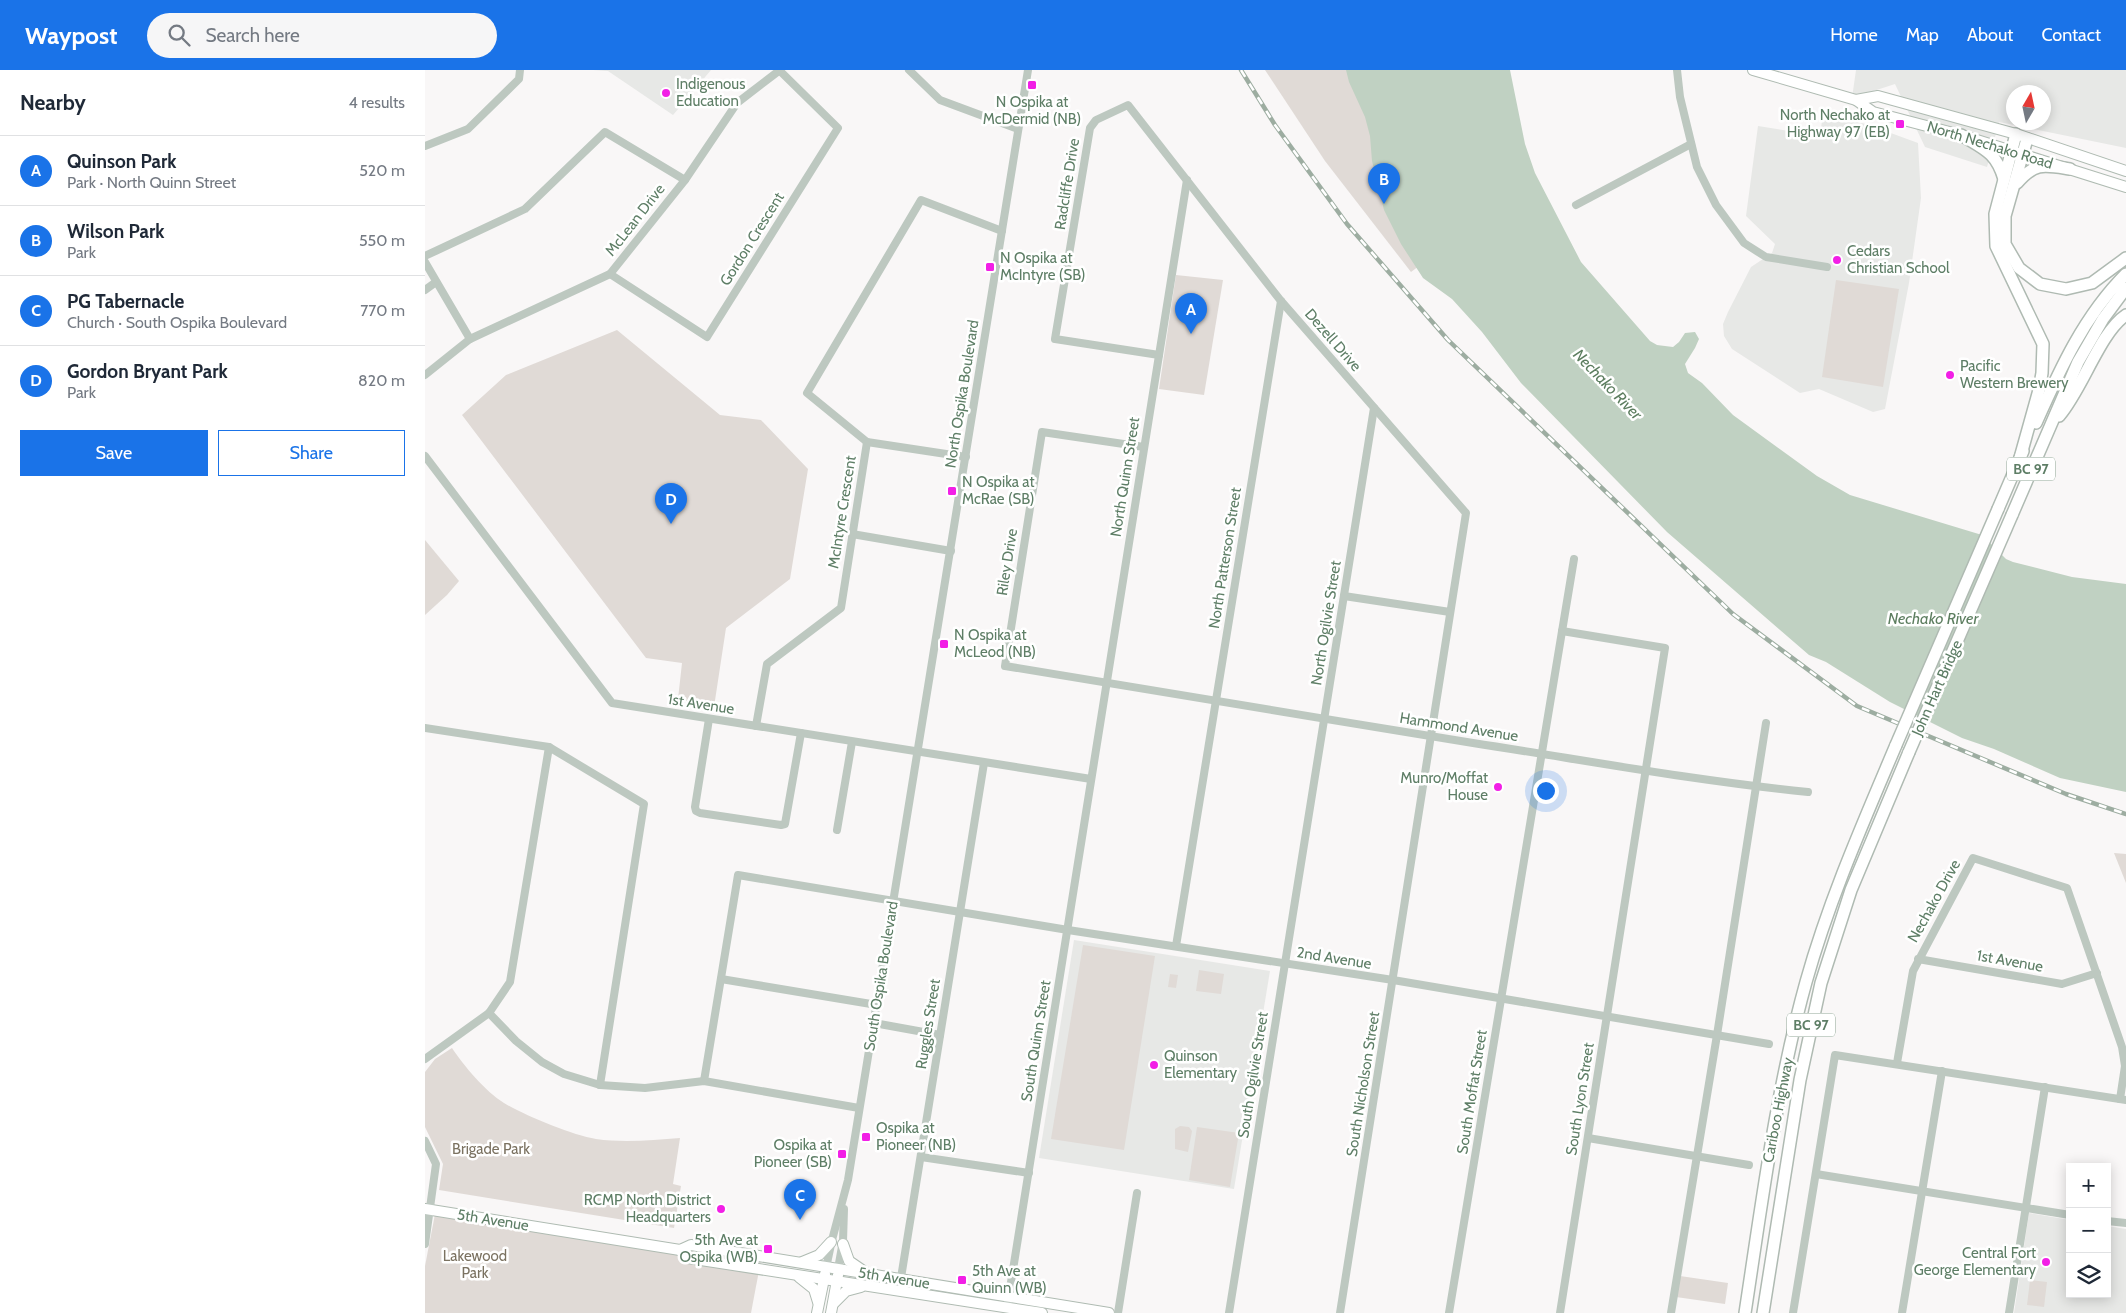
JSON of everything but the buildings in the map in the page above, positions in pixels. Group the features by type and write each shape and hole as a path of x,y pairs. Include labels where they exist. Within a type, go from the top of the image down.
{"highway":[{"path":"1961,136 1987,151 1999,164 2009,183"},
{"path":"2022,137 2009,183 2005,216 2005,244 2019,268 2041,284 2066,289 2092,283 2126,258"},
{"path":"2020,458 2039,390 2043,344 1996,246 1995,214 2009,183 2027,170 2047,165 2070,169"},
{"name":"BC 97","path":"2020,458 2065,358 2091,314 2126,274"},
{"name":"BC 97","path":"2051,425 2083,353 2103,319 2126,288"},
{"path":"2051,425 2069,404 2105,340 2126,315"},
{"name":"John Hart Bridge","path":"1909,752 2051,425"},
{"name":"John Hart Bridge","path":"1896,745 2020,458"},
{"name":"Cariboo Highway","path":"1745,1313 1773,1135 1795,1023 1806,981 1849,855 1896,745"},
{"name":"Cariboo Highway","path":"1763,1313 1800,1080 1821,983 1851,890 1909,752"},
{"path":"1739,1313 1754,1253"}],"main road":[{"name":"North Nechako Road","path":"1753,70 1856,100 1873,112 1961,136 2126,186"},
{"name":"North Nechako Road","path":"1856,100 1878,96 2022,137 2126,171"},
{"name":"5th Avenue","path":"428,1210 680,1250 691,1245 1109,1313"},
{"path":"799,1263 813,1259 831,1242"},
{"path":"843,1244 849,1262 870,1275"},
{"name":"5th Avenue","path":"680,1250 688,1258 1042,1313"},
{"name":"South Ospika Boulevard","path":"818,1309 827,1268"},
{"name":"South Ospika Boulevard","path":"832,1310 839,1269"},
{"path":"791,1274 810,1284 816,1294 818,1309"},
{"path":"832,1310 846,1291 869,1286"}],"street":[{"path":"425,146 468,128 519,79 520,70"},
{"name":"McLean Drive","path":"428,373 470,339 610,274 685,180 737,103 779,70"},
{"name":"Gordon Crescent","path":"610,274 707,337 838,128 779,70"},
{"path":"909,70 941,100 1018,129"},
{"name":"North Ospika Boulevard","path":"918,752 1027,70"},
{"path":"1677,70 1680,97 1697,167 1712,197 1744,243 1766,257 1827,267"},
{"name":"Radcliffe Drive","path":"1159,355 1055,338 1092,123 1128,105 1187,180"},
{"path":"425,256 525,209 605,132 685,180"},
{"path":"1576,206 1691,144"},
{"name":"Dezell Drive","path":"1187,180 1281,300 1466,513"},
{"name":"North Quinn Street","path":"1091,779 1187,180"},
{"name":"McIntyre Crescent","path":"756,726 767,664 841,608 853,534 867,442 807,393 921,200 1002,231"},
{"path":"425,262 470,339"},
{"path":"425,290 436,282"},
{"name":"North Patterson Street","path":"1176,946 1281,300"},
{"path":"425,362 428,373"},
{"name":"North Ogilvie Street","path":"1304,841 1374,408"},
{"name":"Riley Drive","path":"1106,684 1005,666 1042,432 1144,447"},
{"path":"867,442 966,457"},
{"name":"1st Avenue","path":"425,456 612,703 1091,779"},
{"name":"South Nicholson Street","path":"1340,1313 1466,513"},
{"path":"853,534 951,552"},
{"name":"South Moffat Street","path":"1449,1313 1574,559"},
{"path":"1344,596 1450,612"},
{"name":"South Lyon Street","path":"1560,1313 1665,648 1562,631"},
{"name":"Hammond Avenue","path":"1106,684 1541,754 1756,787 1808,792"},
{"path":"709,719 695,807 699,813 785,824 801,733"},
{"path":"1671,1313 1766,723"},
{"path":"425,728 549,747 643,804 599,1085"},
{"path":"837,830 852,742"},
{"path":"425,1060 489,1013 510,982 549,747"},
{"name":"South Ospika Boulevard","path":"827,1268 831,1242 844,1200 918,752"},
{"name":"Ruggles Street","path":"899,1290 984,763"},
{"name":"South Quinn Street","path":"1006,1308 1091,779"},
{"name":"South Ogilvie Street","path":"1229,1313 1304,841"},
{"name":"Nechako Drive","path":"1897,1063 1913,970 1973,858 2067,888 2122,1047 2125,1066 2123,1100"},
{"name":"2nd Avenue","path":"721,979 738,875 893,902 1393,980 1501,1000 1769,1044"},
{"name":"1st Avenue","path":"1918,959 2062,984 2097,973"},
{"path":"704,1081 721,979 877,1005"},
{"path":"489,1013 516,1041 542,1062 565,1074 599,1085 645,1088 704,1081 859,1108"},
{"path":"873,1023 940,1035"},
{"path":"1793,1313 1835,1055 1897,1063 2123,1100"},
{"path":"1902,1313 1942,1071"},
{"path":"2009,1313 2045,1087"},
{"path":"1588,1138 1749,1165"},
{"path":"425,1141 436,1164 428,1210 425,1244"},
{"path":"921,1157 1029,1173"},
{"path":"1815,1174 2066,1214"},
{"path":"1118,1313 1137,1193"},
{"name":"South Ospika Boulevard","path":"839,1269 843,1244 844,1200"},
{"path":"2111,1221 2126,1223"}],"shaded area":[{"name":"Indigenous Education","path":"593,70 711,70 673,115 608,71"},
{"path":"1856,70 2126,70 2126,148 2038,130 2051,130 2051,85 2006,85 2006,123 1999,122 1987,167 1925,147 1895,84 1852,98"},
{"name":"Cedars Christian School","path":"1823,113 1869,125 1918,143 1921,198 1909,283 1885,409 1873,412 1819,389 1800,393 1732,349 1724,336 1723,324 1751,267 1772,253 1775,244 1746,216 1758,126 1820,136"},
{"name":"Quinson Elementary","path":"1074,940 1270,971 1234,1189 1039,1158"},
{"name":"Central Fort George Elementary","path":"2029,1213 2066,1219 2066,1298 2111,1298 2111,1227 2126,1229 2126,1313 2014,1313"}],"green space":[{"path":"1265,70 1364,70 1427,260 1411,272 1325,161"},
{"path":"1176,275 1223,280 1204,395 1159,389"},
{"path":"1836,280 1899,289 1883,387 1822,377"},
{"path":"617,330 720,415 761,420 808,469 790,579 726,628 714,707 678,699 682,663 646,658 462,415 506,375"},
{"path":"425,540 459,581 425,615"},
{"path":"2114,853 2126,854 2126,883"},
{"path":"1083,945 1155,956 1124,1150 1051,1139"},
{"path":"1199,970 1224,974 1221,994 1196,991"},
{"path":"1170,974 1178,975 1176,988 1168,987"},
{"name":"Brigade Park","path":"452,1048 475,1078 497,1098 536,1119 575,1134 596,1139 638,1141 680,1138 673,1184 681,1186 674,1228 439,1190 443,1164 425,1127 425,1072 435,1059"},
{"path":"1180,1126 1189,1127 1192,1131 1188,1152 1175,1149 1175,1129"},
{"path":"1197,1127 1239,1133 1230,1187 1189,1180"},
{"name":"Lakewood Park","path":"436,1209 761,1260 751,1313 425,1313 425,1266"},
{"path":"1680,1276 1728,1283 1725,1304 1676,1297"},
{"path":"2030,1280 2047,1282 2044,1307 2027,1305"}],"water":[{"name":"Nechako River","path":"1346,70 1510,70 1525,144 1535,173 1581,262 1650,341 1657,345 1673,347 1685,333 1695,332 1699,339 1685,364 1688,373 1702,383 1733,415 1817,476 1850,495 1982,535 2006,559 2013,562 2072,577 2126,584 2126,792 2060,778 1994,749 1962,738 1890,702 1826,662 1809,655 1667,532 1521,383 1482,332 1452,299 1423,278 1401,244 1384,210 1372,161 1370,136 1365,117 1349,82"}],"railway":[{"path":"1241,70 1275,125 1347,224 1448,340 1733,614 1857,706 2066,794 2126,814"}],"place":[{"name":"N Ospika at McDermid (NB)","path":"1032,85"},
{"name":"Indigenous Education","path":"666,93"},
{"name":"North Nechako at Highway 97 (EB)","path":"1900,124"},
{"name":"Wilson Park","path":"1384,204"},
{"name":"Cedars Christian School","path":"1837,260"},
{"name":"N Ospika at McIntyre (SB)","path":"990,267"},
{"name":"Quinson Park","path":"1191,334"},
{"name":"Pacific Western Brewery","path":"1950,375"},
{"name":"N Ospika at McRae (SB)","path":"952,491"},
{"name":"Gordon Bryant Park","path":"671,524"},
{"name":"N Ospika at McLeod (NB)","path":"944,644"},
{"name":"Munro/Moffat House","path":"1498,787"},
{"name":"Quinson Elementary","path":"1154,1065"},
{"name":"Ospika at Pioneer (NB)","path":"866,1137"},
{"name":"Ospika at Pioneer (SB)","path":"842,1154"},
{"name":"RCMP North District Headquarters","path":"721,1209"},
{"name":"PG Tabernacle","path":"800,1220"},
{"name":"5th Ave at Ospika (WB)","path":"768,1249"},
{"name":"Central Fort George Elementary","path":"2046,1262"},
{"name":"5th Ave at Quinn (WB)","path":"962,1280"}]}
